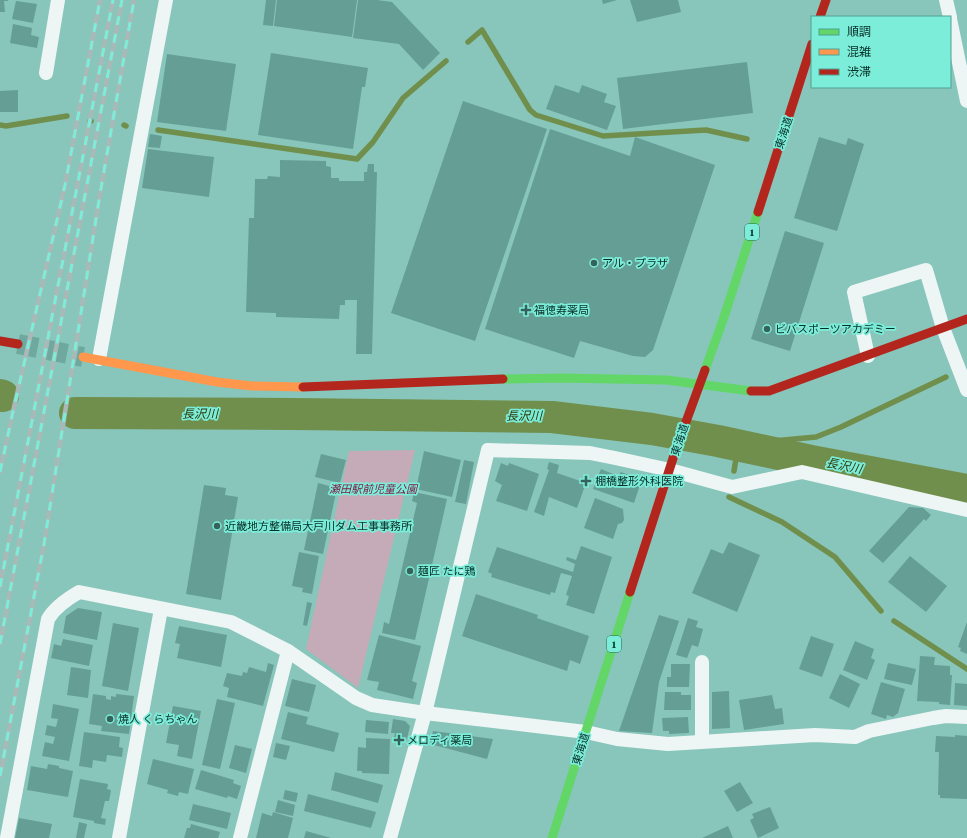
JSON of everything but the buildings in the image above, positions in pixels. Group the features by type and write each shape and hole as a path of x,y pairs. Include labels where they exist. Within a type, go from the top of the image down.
{"main road":[{"path":"820,16 826,0"},
{"name":"東海道","path":"552,838 676,449 723,320 811,47"},
{"path":"83,357 217,382 252,386 320,387 529,378 667,380 750,391 770,391 967,319"},
{"path":"0,341 18,344"}],"street":[{"path":"46,73 58,0"},
{"path":"99,359 166,0"},
{"path":"946,0 950,16"},
{"path":"951,23 967,101"},
{"path":"868,356 854,292 926,270 943,328 967,390"},
{"path":"390,838 425,713 488,450 590,453 670,470 732,487 802,472 967,510"},
{"path":"7,838 48,619 52,612 79,592 231,622 288,651 356,698 372,705 425,713 586,732 617,739 668,744 815,735 855,737 868,731 933,718 946,716 967,717"},
{"path":"119,838 161,609"},
{"path":"240,838 288,651"},
{"path":"702,662 702,741"}],"green space":[{"name":"瀬田駅前児童公園","path":"415,450 358,688 306,649 349,451"}],"waterway":[{"path":"468,42 482,30 530,110 536,115 603,136 706,130 747,139"},
{"path":"158,130 357,159 373,142 403,98 446,61"},
{"path":"0,125 6,126 67,116"},
{"path":"743,447 773,441 816,437 841,427 946,377"},
{"name":"長沢川","path":"75,413 552,417 652,429 967,490"},
{"path":"734,471 738,446"},
{"path":"729,497 782,522 835,557 881,611"},
{"path":"894,621 967,669"}],"tunnel":[{"path":"18,344 83,357"}],"railway":[{"path":"0,472 65,185 100,0"},
{"path":"0,587 113,0"},
{"path":"0,644 122,0"},
{"path":"0,776 44,544 100,194 134,0"}],"traffic: fast":[{"path":"705,370 758,212"},
{"path":"503,379 561,378 667,380 751,391"},
{"path":"552,838 630,592"}],"traffic: slow":[{"path":"83,357 217,382 252,386 303,387"}],"traffic: jam":[{"path":"820,16 826,0"},
{"path":"758,212 811,47"},
{"path":"751,391 769,391 967,319"},
{"path":"0,341 18,344"},
{"path":"630,592 676,449 705,370"},
{"path":"303,387 503,379"}],"place":[{"name":"アル・プラザ","path":"594,263"},
{"name":"福徳寿薬局","path":"526,310"},
{"name":"ビバスポーツアカデミー","path":"767,329"},
{"name":"棚橋整形外科医院","path":"586,481"},
{"name":"近畿地方整備局大戸川ダム工事事務所","path":"217,526"},
{"name":"麺匠 たに鶏","path":"410,571"},
{"name":"焼人 くらちゃん","path":"110,719"},
{"name":"メロディ薬局","path":"399,740"}]}
